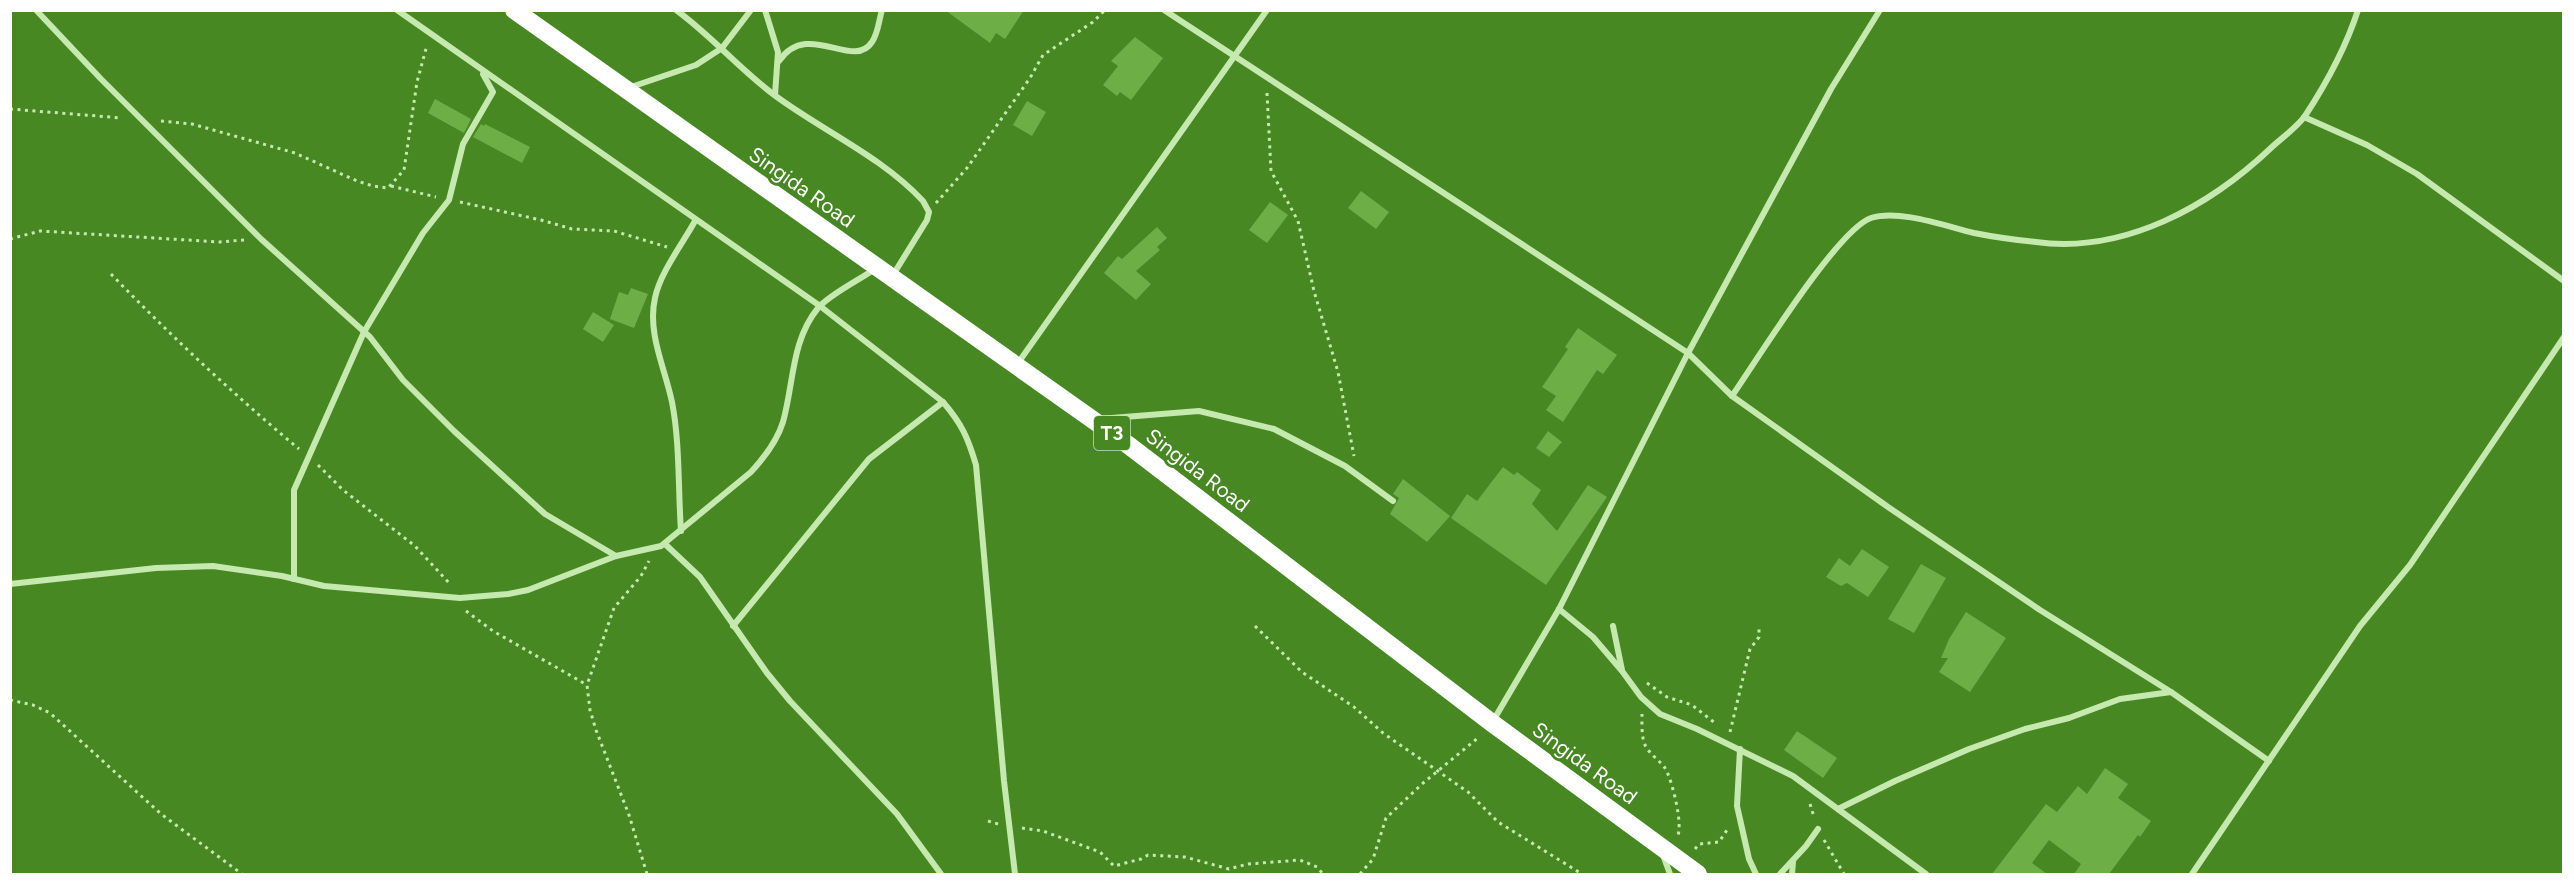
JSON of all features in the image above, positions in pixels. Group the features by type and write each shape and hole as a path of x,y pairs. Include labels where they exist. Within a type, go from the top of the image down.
{"highway":[{"name":"Singida Road","path":"514,10 1093,419 1492,723 1663,849 1684,871"}],"street":[{"path":"36,10 261,239 364,332 403,380 503,477 545,514 616,556"},
{"path":"397,10 820,306 943,402 959,420 968,436 976,465 1004,781 1015,874"},
{"path":"10,585 183,567 213,567 294,579 324,586 456,597 490,597 528,590 616,556 650,550 665,544 751,472 775,440 783,422 793,365 804,327 820,306 885,272 923,229 929,212 915,192 852,144 775,95 676,10"},
{"path":"625,89 696,65 722,48 751,10"},
{"path":"765,10 779,61 775,95"},
{"path":"779,61 788,49 798,44 823,45 853,52 861,51 873,42 882,10"},
{"path":"1164,10 1688,353 1732,396 1888,507 2040,610 2170,692 2270,761"},
{"path":"1017,365 1267,10"},
{"path":"1492,723 1559,609 1688,353 1831,89 1880,10"},
{"path":"1732,396 1835,249 1856,227 1870,219 1886,215 1904,217 1977,233 2039,243 2085,243 2114,239 2146,229 2187,210 2224,188 2261,158 2304,117 2336,61 2351,31 2358,10"},
{"path":"294,579 294,490 364,332 423,233 449,200 463,144 493,92 482,71"},
{"path":"2304,117 2367,145 2417,174 2564,281"},
{"path":"681,531 672,402 655,339 654,298 695,220"},
{"path":"2192,874 2360,626 2410,565 2564,337"},
{"path":"734,626 869,459 943,402"},
{"path":"1093,419 1199,411 1274,429 1345,466 1393,501"},
{"path":"665,544 700,577 790,701 897,814 941,874"},
{"path":"1559,609 1593,637 1641,697 1660,714 1726,742 1793,776 1926,874"},
{"path":"1613,627 1622,671"},
{"path":"1838,809 1948,758 2025,729 2069,718 2120,699 2170,692"},
{"path":"1740,749 1739,813 1749,859 1756,874"},
{"path":"1780,874 1818,829"},
{"path":"1792,861 1792,874"}],"path":[{"path":"929,212 967,168 1043,56 1093,22 1105,10"},
{"path":"391,186 404,170 417,82 430,34"},
{"path":"1266,76 1271,171 1298,221 1314,291 1338,372 1359,476"},
{"path":"10,109 192,124 295,153 373,186 384,188 391,186 572,229 614,231 679,250"},
{"path":"10,240 40,231 219,242 261,239"},
{"path":"111,274 166,331 229,390 309,457 343,490 415,546 450,582 465,610 479,623 587,685"},
{"path":"647,874 629,814 596,730 590,710 587,685 614,608 648,565 650,550"},
{"path":"1255,627 1302,672 1354,707 1383,733 1468,792 1498,822 1539,845 1582,874"},
{"path":"1726,742 1750,649 1759,637 1759,627"},
{"path":"1622,671 1638,676 1667,697 1692,705 1715,723 1730,730"},
{"path":"1641,697 1645,746 1666,769 1674,794 1680,834 1663,849"},
{"path":"10,700 33,705 50,713 161,814 242,874"},
{"path":"1360,874 1373,859 1386,818 1473,743 1492,723"},
{"path":"1684,871 1699,844 1719,842 1739,813"},
{"path":"1010,827 1043,831 1100,852 1114,866 1148,855 1185,857 1229,869 1248,864 1300,860 1317,867 1323,874"}],"building":[{"path":"945,10 1024,10 1005,39 996,33 990,43"},
{"path":"1135,37 1163,58 1131,100 1120,92 1117,96 1103,85 1118,66 1111,61"},
{"path":"435,99 471,119 464,133 428,113"},
{"path":"1027,101 1046,112 1032,136 1013,125"},
{"path":"481,124 530,147 522,163 473,137"},
{"path":"1361,191 1389,212 1376,229 1348,208"},
{"path":"1270,202 1288,215 1267,243 1249,230"},
{"path":"1157,227 1167,238 1157,247 1160,250 1136,271 1151,284 1136,300 1104,273 1118,256 1122,259"},
{"path":"631,288 648,294 634,328 610,319 619,292 628,295"},
{"path":"593,312 614,325 603,342 583,329"},
{"path":"1578,328 1617,355 1603,374 1597,370 1563,422 1546,410 1556,396 1542,387 1568,349 1565,347"},
{"path":"1548,431 1562,442 1549,457 1536,448"},
{"path":"1503,467 1514,475 1517,472 1541,490 1532,504 1557,531 1588,485 1607,497 1546,585 1451,518 1467,494 1477,501"},
{"path":"1403,479 1450,516 1427,542 1390,514 1399,498 1393,494"},
{"path":"1862,549 1889,567 1868,597 1847,583 1841,586 1826,577 1839,558 1850,566"},
{"path":"1921,564 1946,578 1914,633 1888,619"},
{"path":"1966,612 2006,638 1970,692 1939,672 1948,658 1941,658 1949,639"},
{"path":"1797,731 1837,758 1823,778 1784,750"},
{"path":"2105,768 2128,784 2118,798 2151,821 2109,874 2074,874 2081,864 2049,840 2032,863 2047,874 1992,874 2046,804 2057,812 2078,786 2087,794"}]}
